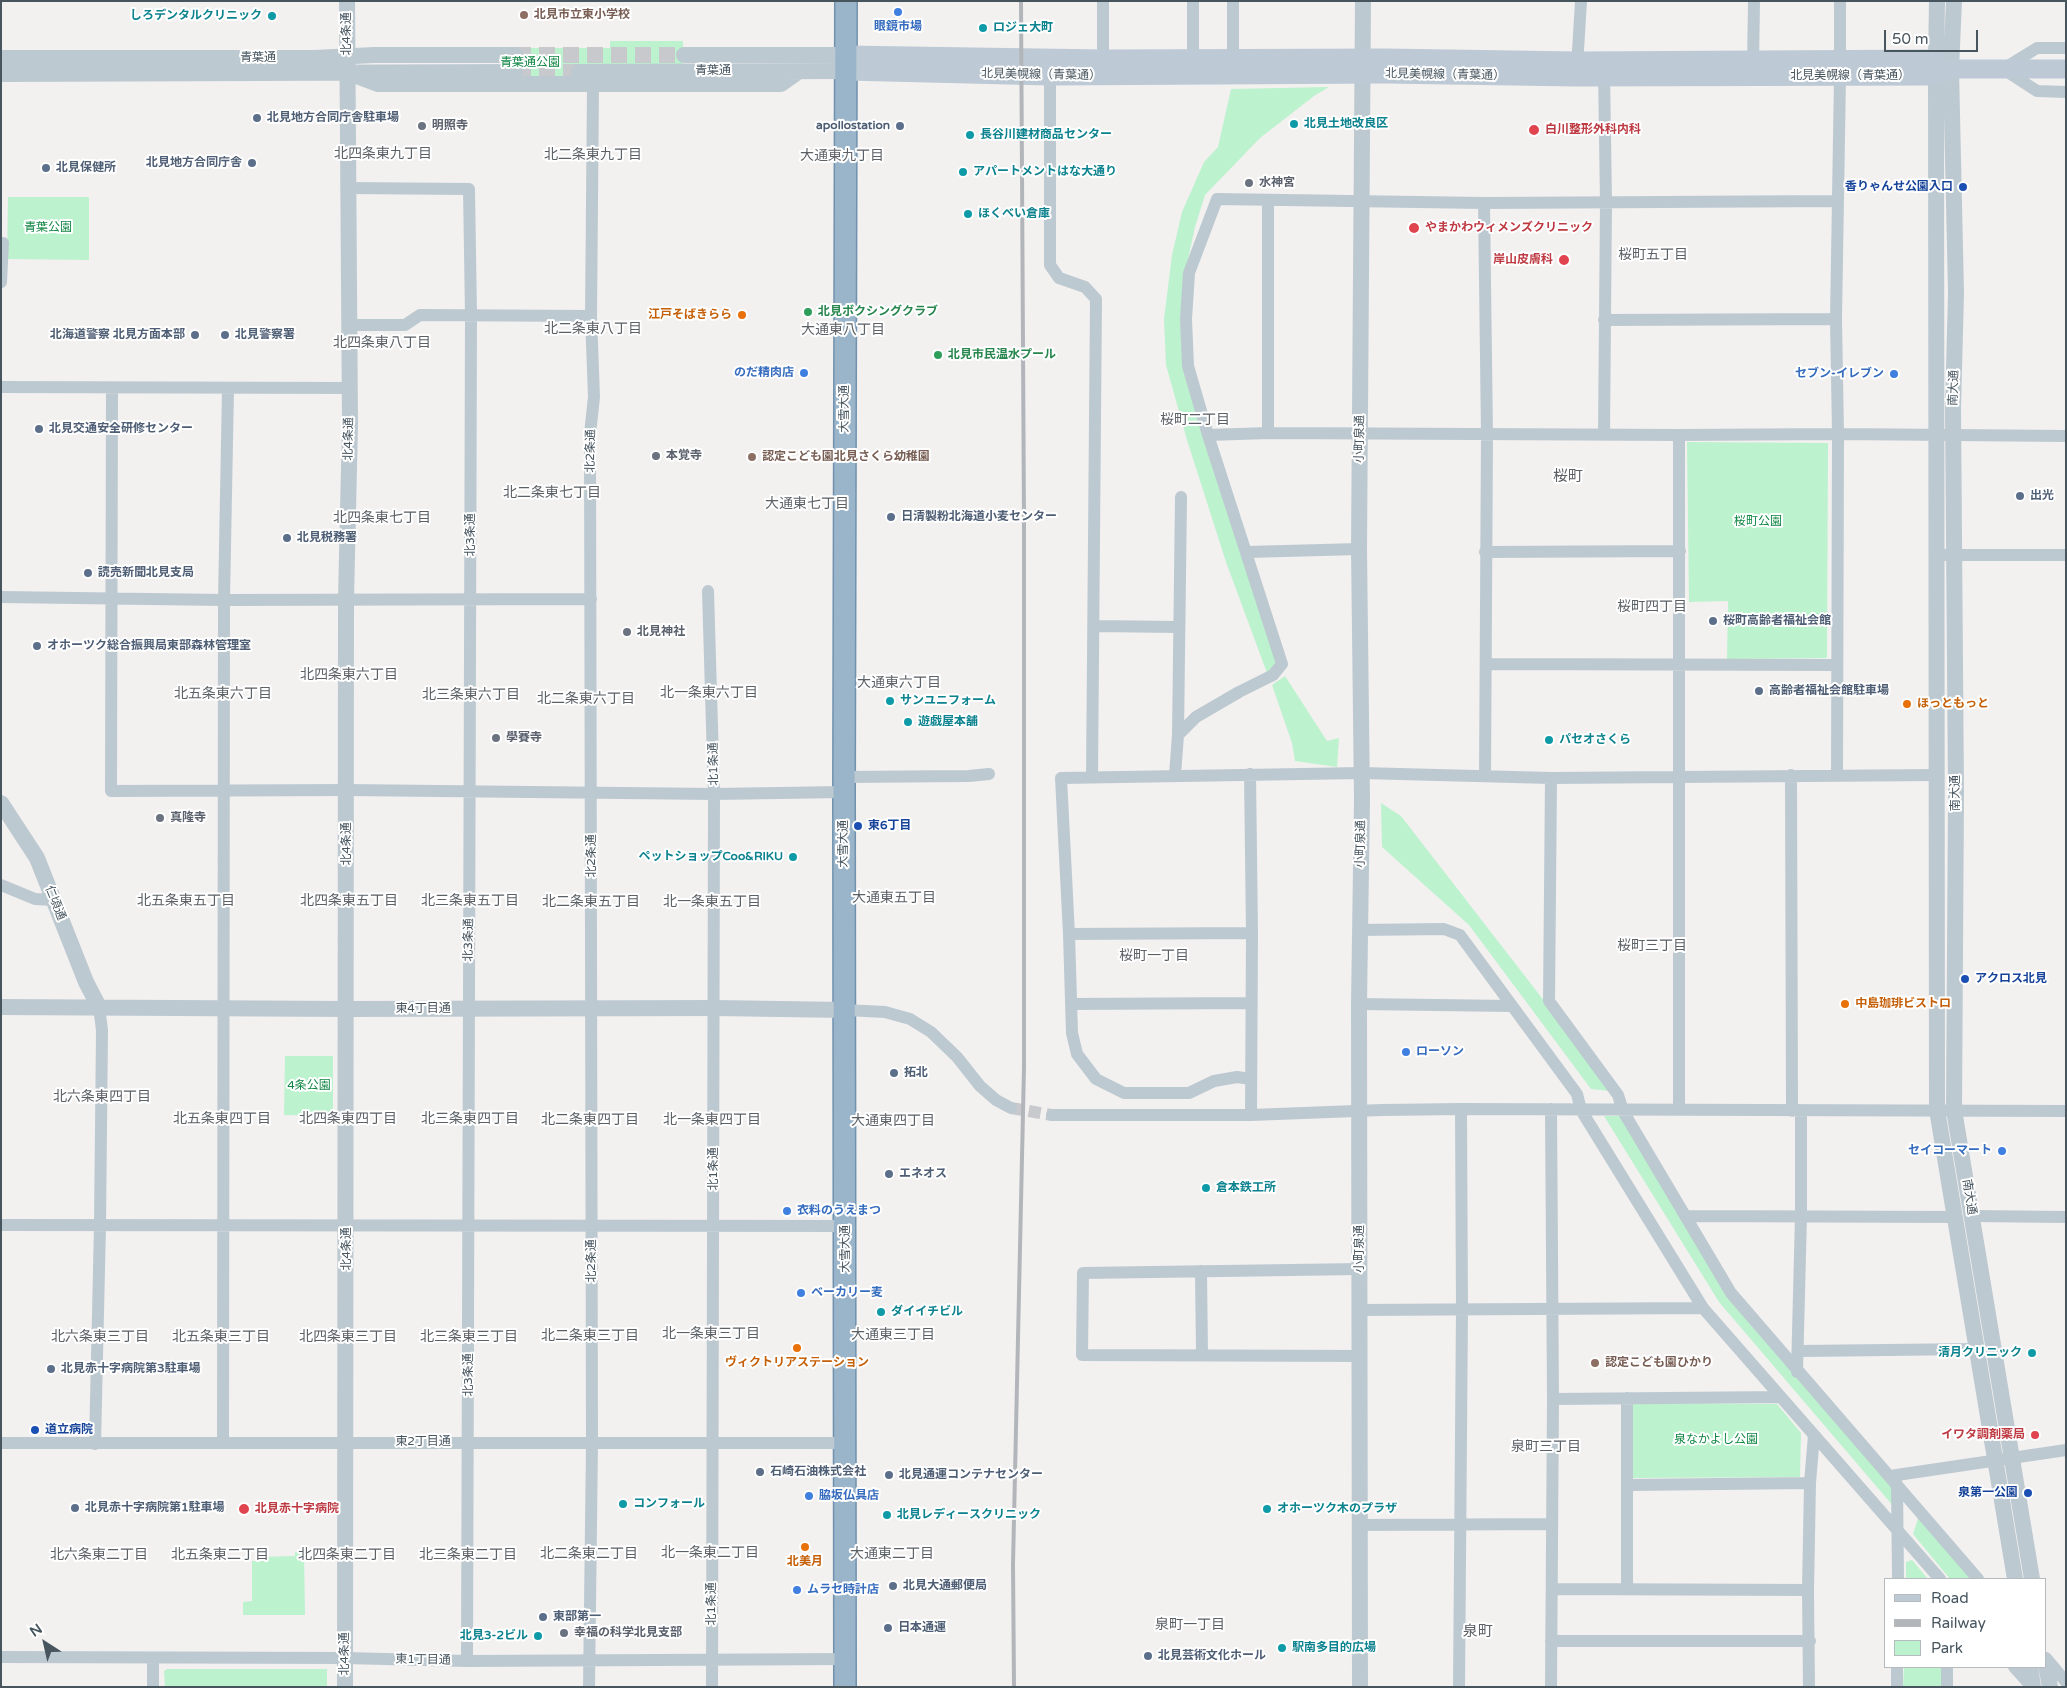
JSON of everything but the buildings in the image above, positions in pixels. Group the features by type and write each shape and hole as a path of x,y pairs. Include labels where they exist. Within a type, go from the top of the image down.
{"highway":[{"name":"大雪大通","path":"845,1687 846,1226 844,784 846,1"}],"main road":[{"name":"北見美幌線（青葉通）","path":"1193,67 1233,58 1362,66"},
{"name":"北見美幌線（青葉通）","path":"846,63 1050,68 1362,66 1577,69 2066,69"}],"street":[{"name":"北4条通","path":"345,1687 347,1224 346,600 349,388 347,1"},
{"path":"1103,68 1104,1"},
{"path":"1193,1 1193,67"},
{"path":"1233,1 1233,58"},
{"name":"小町泉通","path":"1360,1687 1359,1004 1362,773 1359,549 1363,1"},
{"path":"1577,69 1581,1"},
{"path":"1753,69 1754,1"},
{"path":"1837,776 1838,434 1836,319 1840,1"},
{"name":"南大通","path":"1937,1 1956,292 1954,435 1956,555 1954,1110 1972,1216 2003,1459 2015,1578"},
{"name":"南大通","path":"1954,1 1941,68 1935,435 1937,1110 1976,1349 2032,1578"},
{"path":"2066,48 2036,48 2003,69 2037,91 2066,92"},
{"name":"青葉通","path":"684,55 846,63"},
{"name":"青葉通","path":"1,58 347,65"},
{"name":"青葉通","path":"579,72 798,72 846,63"},
{"name":"青葉通","path":"1,74 347,65 515,64"},
{"path":"347,65 378,84 593,86 781,84 798,72"},
{"path":"1050,68 1050,265 1059,278 1085,286 1096,300 1092,777"},
{"path":"1604,68 1606,202 1604,434"},
{"name":"北2条通","path":"589,1687 592,1443 590,434 594,397 591,316 593,86"},
{"name":"北3条通","path":"348,188 469,189 472,315 467,1660"},
{"path":"1178,735 1196,716 1273,676 1282,664 1208,435 1188,366 1186,319 1189,274 1217,199 1484,203 1838,201"},
{"path":"1268,200 1268,433"},
{"path":"1484,203 1486,435 1485,776"},
{"path":"1,282 3,243"},
{"path":"348,325 405,325 420,315 591,316"},
{"path":"1604,320 1836,319"},
{"path":"1,386 228,389 349,388"},
{"path":"112,388 111,791 347,790 714,794 990,774"},
{"path":"223,1443 224,600 228,389"},
{"path":"1208,435 1268,433 1361,435 1604,434 1679,436 1838,434 2066,436"},
{"path":"1679,436 1679,1109"},
{"path":"1175,775 1178,735 1181,497"},
{"path":"1247,552 1359,549"},
{"path":"1485,552 1680,551"},
{"path":"1935,555 2066,555"},
{"name":"北1条通","path":"708,591 714,794 712,1687"},
{"path":"1,597 224,600 591,599"},
{"path":"1094,626 1178,627"},
{"path":"1486,664 1837,665"},
{"path":"1252,1079 1237,1077 1214,1081 1189,1093 1124,1093 1096,1079 1078,1054 1072,1033 1061,778 1362,773 1551,778 1936,775"},
{"path":"1250,774 1252,933 1252,1079 1250,1115"},
{"path":"1791,775 1796,1111 1801,1216 1797,1372"},
{"path":"1551,778 1549,1001 1618,1095 1623,1111 1731,1293 1797,1372 1894,1480 1977,1578"},
{"name":"仁頃通","path":"1,803 37,858 86,982 99,1007"},
{"path":"1,885 35,899 54,900"},
{"path":"1360,930 1444,929 1460,935 1578,1094 1581,1110 1703,1308 1939,1578"},
{"path":"1069,934 1252,933"},
{"path":"1071,1004 1252,1003"},
{"path":"1359,1004 1512,1006"},
{"name":"東4丁目通","path":"1,1007 347,1009 714,1008 845,1010"},
{"path":"95,1444 102,1030 99,1007"},
{"path":"845,1010 885,1012 910,1019 931,1032 956,1057 980,1086 996,1100 1011,1108"},
{"path":"1052,1115 1250,1115 1461,1109 2066,1111"},
{"path":"1459,1687 1462,1309 1461,1109"},
{"path":"1551,1110 1553,1398 1551,1687"},
{"path":"1685,1216 1955,1216"},
{"path":"1972,1216 2066,1217"},
{"path":"1,1225 846,1226"},
{"path":"1360,1269 1083,1273 1082,1355 1360,1356"},
{"path":"1201,1271 1202,1354"},
{"path":"1360,1310 1703,1308"},
{"path":"1799,1351 1976,1349"},
{"path":"1553,1398 1781,1397"},
{"path":"1627,1398 1627,1589"},
{"path":"1809,1687 1810,1483 1814,1435"},
{"name":"東2丁目通","path":"1,1443 845,1443"},
{"path":"1894,1480 2003,1459 2066,1450"},
{"path":"1894,1480 1898,1530 1898,1578"},
{"path":"1628,1485 1810,1483"},
{"path":"1360,1525 1551,1524"},
{"path":"1552,1589 1808,1590"},
{"path":"1551,1641 1810,1641"},
{"name":"東1丁目通","path":"1,1658 845,1659"},
{"path":"153,1658 153,1687"},
{"path":"2047,1659 2066,1682"},
{"path":"1896,1687 1897,1668"},
{"path":"1947,1668 1947,1687"},
{"path":"2015,1668 2032,1687"},
{"path":"2030,1668 2032,1687"},
{"path":"2047,1668 2050,1687"}],"green space":[{"name":"青葉通公園","path":"610,41 683,41 683,67 579,78 515,78 515,48 610,48"},
{"path":"1329,87 1314,96 1260,138 1205,195 1195,227 1185,273 1180,319 1278,664 1267,673 1226,562 1187,440 1166,365 1164,319 1172,255 1182,212 1204,162 1218,147 1231,89"},
{"name":"青葉公園","path":"8,197 89,197 89,260 7,259"},
{"name":"桜町公園","path":"1687,442 1828,443 1827,658 1727,659 1728,601 1689,602"},
{"path":"1285,676 1327,741 1339,738 1337,767 1295,761 1292,743 1272,685"},
{"path":"1381,803 1401,816 1545,1002 1610,1091 1591,1089 1469,925 1382,847"},
{"name":"4条公園","path":"285,1056 333,1056 333,1116 284,1115"},
{"path":"1604,1116 1622,1116 1729,1294 1894,1486 1894,1507 1719,1302"},
{"name":"泉なかよし公園","path":"1632,1403 1777,1404 1801,1433 1800,1477 1633,1478"},
{"path":"1919,1516 1972,1578 1949,1578 1913,1534"},
{"path":"295,1552 304,1552 305,1615 243,1615 243,1602 252,1601 252,1561 258,1561 258,1557 295,1556"},
{"path":"1912,1560 1927,1578 1906,1578 1906,1562"},
{"path":"1904,1668 1942,1668 1942,1687 1903,1687"},
{"path":"167,1669 327,1669 327,1687 165,1687 164,1671"}],"tunnel":[{"path":"515,55 684,55"},
{"path":"515,72 579,72"},
{"path":"1011,1108 1052,1115"}],"railway":[{"path":"1014,1687 1013,1564 1024,1067 1024,520 1021,1"}],"place":[{"name":"眼鏡市場","path":"898,12"},
{"name":"北見市立東小学校","path":"524,15"},
{"name":"しろデンタルクリニック","path":"272,16"},
{"name":"ロジェ大町","path":"983,28"},
{"name":"北見地方合同庁舎駐車場","path":"257,118"},
{"name":"北見土地改良区","path":"1294,124"},
{"name":"明照寺","path":"422,126"},
{"name":"apollostation","path":"900,126"},
{"name":"白川整形外科内科","path":"1534,130"},
{"name":"長谷川建材商品センター","path":"970,135"},
{"name":"北見地方合同庁舎","path":"252,163"},
{"name":"北見保健所","path":"46,168"},
{"name":"アパートメントはな大通り","path":"963,172"},
{"name":"水神宮","path":"1249,183"},
{"name":"香りゃんせ公園入口","path":"1963,187"},
{"name":"ほくべい倉庫","path":"968,214"},
{"name":"やまかわウィメンズクリニック","path":"1414,228"},
{"name":"岸山皮膚科","path":"1564,260"},
{"name":"北見ボクシングクラブ","path":"808,312"},
{"name":"江戸そばきらら","path":"742,315"},
{"name":"北海道警察 北見方面本部","path":"195,335"},
{"name":"北見警察署","path":"225,335"},
{"name":"北見市民温水プール","path":"938,355"},
{"name":"のだ精肉店","path":"804,373"},
{"name":"セブン-イレブン","path":"1894,374"},
{"name":"北見交通安全研修センター","path":"39,429"},
{"name":"本覚寺","path":"656,456"},
{"name":"認定こども園北見さくら幼稚園","path":"752,457"},
{"name":"出光","path":"2020,496"},
{"name":"日清製粉北海道小麦センター","path":"891,517"},
{"name":"北見税務署","path":"287,538"},
{"name":"読売新聞北見支局","path":"88,573"},
{"name":"桜町高齢者福祉会館","path":"1713,621"},
{"name":"北見神社","path":"627,632"},
{"name":"オホーツク総合振興局東部森林管理室","path":"37,646"},
{"name":"高齢者福祉会館駐車場","path":"1759,691"},
{"name":"サンユニフォーム","path":"890,701"},
{"name":"ほっともっと","path":"1907,704"},
{"name":"遊戯屋本舗","path":"908,722"},
{"name":"學賽寺","path":"496,738"},
{"name":"パセオさくら","path":"1549,740"},
{"name":"真隆寺","path":"160,818"},
{"name":"東6丁目","path":"858,826"},
{"name":"ペットショップCoo&RIKU","path":"793,857"},
{"name":"アクロス北見","path":"1965,979"},
{"name":"中島珈琲ビストロ","path":"1845,1004"},
{"name":"ローソン","path":"1406,1052"},
{"name":"拓北","path":"894,1073"},
{"name":"セイコーマート","path":"2002,1151"},
{"name":"エネオス","path":"889,1174"},
{"name":"倉本鉄工所","path":"1206,1188"},
{"name":"衣料のうえまつ","path":"787,1211"},
{"name":"ベーカリー麦","path":"801,1293"},
{"name":"ダイイチビル","path":"881,1312"},
{"name":"ヴィクトリアステーション","path":"797,1348"},
{"name":"清月クリニック","path":"2032,1353"},
{"name":"認定こども園ひかり","path":"1595,1363"},
{"name":"北見赤十字病院第3駐車場","path":"51,1369"},
{"name":"道立病院","path":"35,1430"},
{"name":"イワタ調剤薬局","path":"2035,1435"},
{"name":"石崎石油株式会社","path":"760,1472"},
{"name":"北見通運コンテナセンター","path":"889,1475"},
{"name":"泉第一公園","path":"2028,1493"},
{"name":"脇坂仏具店","path":"809,1496"},
{"name":"コンフォール","path":"623,1504"},
{"name":"北見赤十字病院第1駐車場","path":"75,1508"},
{"name":"北見赤十字病院","path":"244,1509"},
{"name":"オホーツク木のプラザ","path":"1267,1509"},
{"name":"北見レディースクリニック","path":"887,1515"},
{"name":"北美月","path":"805,1547"},
{"name":"北見大通郵便局","path":"893,1586"},
{"name":"ムラセ時計店","path":"797,1590"},
{"name":"東部第一","path":"543,1617"},
{"name":"日本通運","path":"888,1628"},
{"name":"幸福の科学北見支部","path":"564,1633"},
{"name":"北見3-2ビル","path":"538,1636"},
{"name":"駅南多目的広場","path":"1282,1648"},
{"name":"北見芸術文化ホール","path":"1148,1656"}],"district":[{"name":"北四条東九丁目","path":"383,154"},
{"name":"北二条東九丁目","path":"593,155"},
{"name":"大通東九丁目","path":"842,156"},
{"name":"桜町五丁目","path":"1653,255"},
{"name":"北二条東八丁目","path":"593,329"},
{"name":"大通東八丁目","path":"843,330"},
{"name":"北四条東八丁目","path":"382,343"},
{"name":"桜町二丁目","path":"1195,420"},
{"name":"桜町","path":"1568,477"},
{"name":"北二条東七丁目","path":"552,493"},
{"name":"大通東七丁目","path":"807,504"},
{"name":"北四条東七丁目","path":"382,518"},
{"name":"桜町四丁目","path":"1652,607"},
{"name":"北四条東六丁目","path":"349,675"},
{"name":"大通東六丁目","path":"899,683"},
{"name":"北一条東六丁目","path":"709,693"},
{"name":"北五条東六丁目","path":"223,694"},
{"name":"北三条東六丁目","path":"471,695"},
{"name":"北二条東六丁目","path":"586,699"},
{"name":"大通東五丁目","path":"894,898"},
{"name":"北五条東五丁目","path":"186,901"},
{"name":"北四条東五丁目","path":"349,901"},
{"name":"北三条東五丁目","path":"470,901"},
{"name":"北二条東五丁目","path":"591,902"},
{"name":"北一条東五丁目","path":"712,902"},
{"name":"桜町三丁目","path":"1652,946"},
{"name":"桜町一丁目","path":"1154,956"},
{"name":"北六条東四丁目","path":"102,1097"},
{"name":"北五条東四丁目","path":"222,1119"},
{"name":"北四条東四丁目","path":"348,1119"},
{"name":"北三条東四丁目","path":"470,1119"},
{"name":"北二条東四丁目","path":"590,1120"},
{"name":"北一条東四丁目","path":"712,1120"},
{"name":"大通東四丁目","path":"893,1121"},
{"name":"北一条東三丁目","path":"711,1334"},
{"name":"大通東三丁目","path":"893,1335"},
{"name":"北二条東三丁目","path":"590,1336"},
{"name":"北六条東三丁目","path":"100,1337"},
{"name":"北五条東三丁目","path":"221,1337"},
{"name":"北四条東三丁目","path":"348,1337"},
{"name":"北三条東三丁目","path":"469,1337"},
{"name":"泉町三丁目","path":"1546,1447"},
{"name":"北一条東二丁目","path":"710,1553"},
{"name":"北二条東二丁目","path":"589,1554"},
{"name":"大通東二丁目","path":"892,1554"},
{"name":"北六条東二丁目","path":"99,1555"},
{"name":"北五条東二丁目","path":"220,1555"},
{"name":"北四条東二丁目","path":"347,1555"},
{"name":"北三条東二丁目","path":"468,1555"},
{"name":"泉町一丁目","path":"1190,1625"},
{"name":"泉町","path":"1478,1632"}]}
